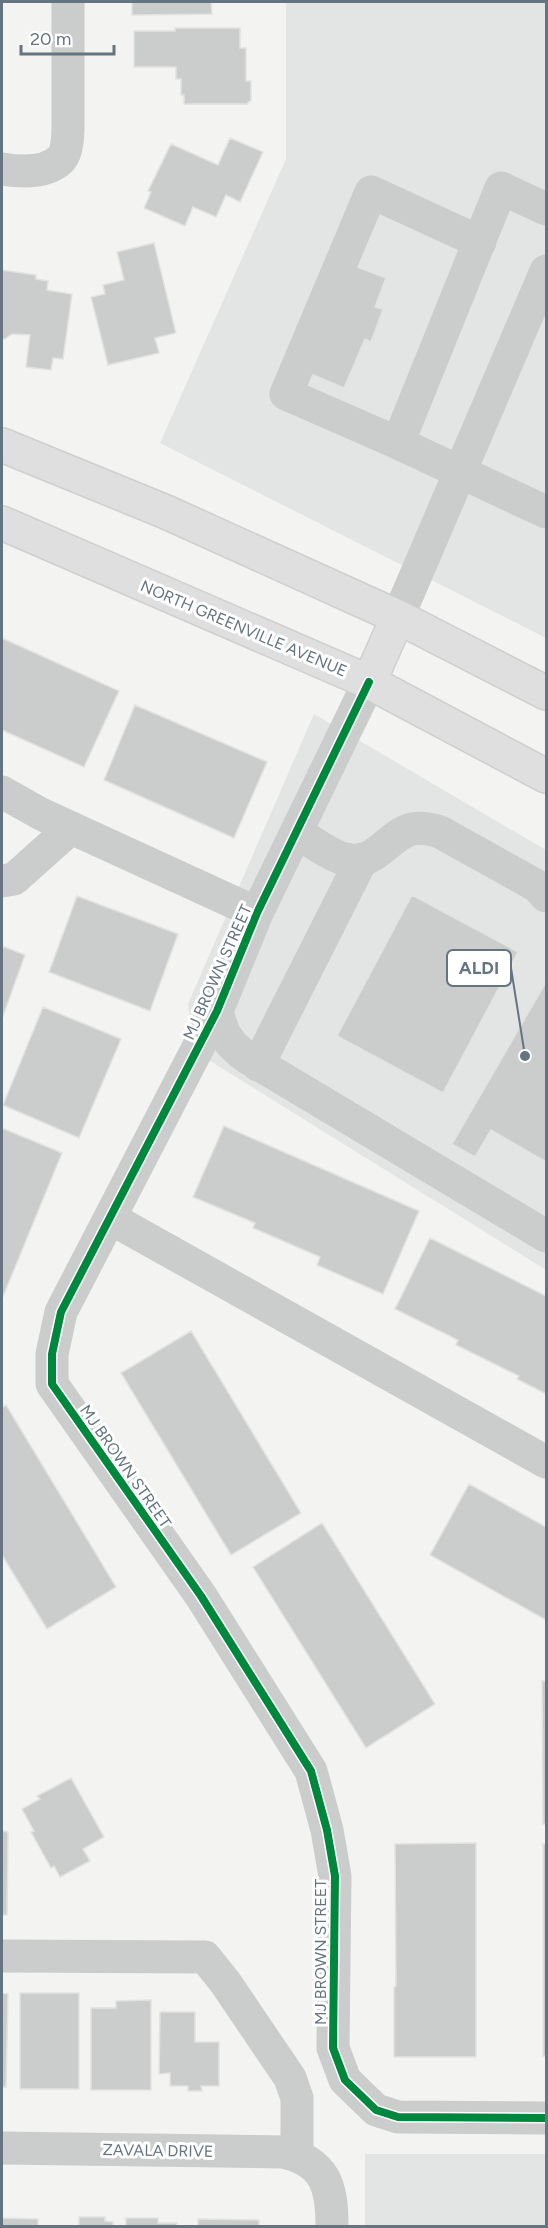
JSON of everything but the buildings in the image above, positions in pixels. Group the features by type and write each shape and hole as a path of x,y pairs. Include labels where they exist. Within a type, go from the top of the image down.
{"main road":[{"path":"2,445 166,512 398,617 546,693"},
{"name":"NORTH GREENVILLE AVENUE","path":"2,523 369,682 546,776"},
{"path":"369,682 398,617"}],"street":[{"path":"2,169 21,172 46,168 62,158 69,122 68,2"},
{"path":"398,443 501,188 546,209"},
{"path":"480,242 372,192 286,394 461,471 546,512"},
{"path":"398,617 546,271"},
{"name":"MJ BROWN STREET","path":"369,682 257,913 217,1011 61,1312 52,1354 52,1384 201,1596 311,1771 327,1830 335,1876 333,2048 345,2080 376,2110 398,2117 546,2118"},
{"path":"2,792 40,814 257,913"},
{"path":"2,881 14,879 71,828"},
{"path":"296,832 343,858 362,859 379,852 399,834 412,829 426,828 440,831 537,886 546,896"},
{"path":"258,1065 362,859"},
{"path":"217,1011 221,1030 232,1047 258,1065 546,1236"},
{"path":"110,1218 546,1462"},
{"path":"2,1956 205,1958 225,1982 290,2078 297,2098 305,2159 327,2183 332,2202 332,2226"},
{"name":"ZAVALA DRIVE","path":"2,2148 283,2152 305,2159"}],"shaded area":[{"path":"286,2 546,2 546,638 160,443 286,159"},
{"path":"314,714 546,850 546,1270 194,1051 188,1004"},
{"path":"365,2154 546,2154 546,2226 365,2226"}],"cycle path":[{"path":"369,682 257,913 217,1011 61,1312 52,1354 52,1384 201,1596 311,1771 327,1830 335,1876 333,2048 345,2080 376,2110 398,2117 546,2118"}],"place":[{"name":"ALDI","path":"525,1056"}]}
